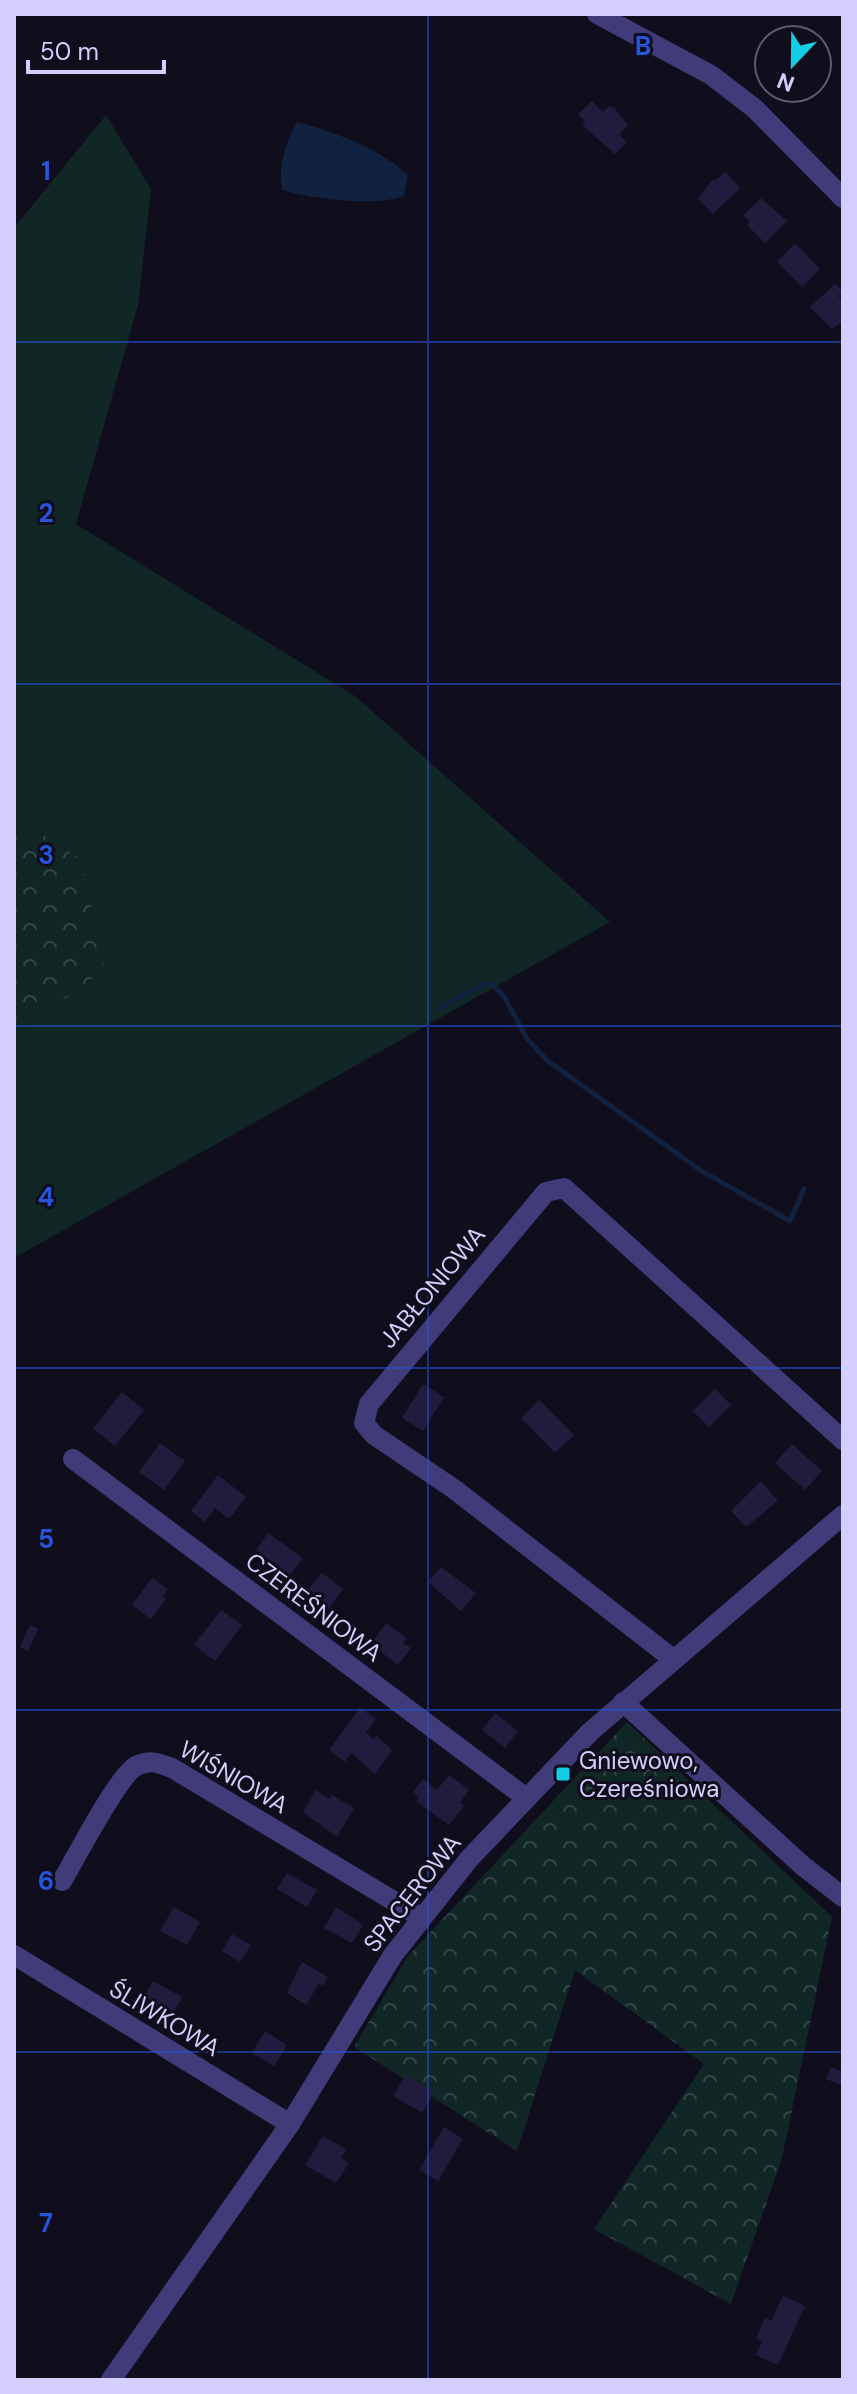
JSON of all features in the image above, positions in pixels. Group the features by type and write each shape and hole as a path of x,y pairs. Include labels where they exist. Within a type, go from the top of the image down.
{"street":[{"path":"597,14 711,75 754,108 843,198"},
{"name":"JABŁONIOWA","path":"673,1659 454,1489 374,1435 364,1423 369,1404 546,1192 564,1188 843,1440"},
{"name":"CZEREŚNIOWA","path":"73,1459 525,1797"},
{"name":"SPACEROWA","path":"111,2380 290,2124 393,1955 422,1918 525,1797 623,1702 843,1515"},
{"path":"623,1702 793,1858 843,1897"},
{"name":"WIŚNIOWA","path":"62,1881 120,1783 132,1768 154,1761 172,1768 422,1918"},
{"name":"ŚLIWKOWA","path":"14,1955 290,2124"}],"green space":[{"path":"106,115 151,189 138,305 76,524 355,696 610,922 14,1258 14,1036 105,969 81,860 14,815 14,228"},
{"path":"14,815 81,860 105,969 14,1036"},
{"path":"627,1722 832,1917 782,2158 731,2304 594,2229 704,2064 575,1970 517,2151 354,2047 408,1956"}],"water":[{"path":"297,122 356,142 383,156 408,175 404,196 377,201 343,200 282,190 284,155"}],"building":[{"path":"592,101 603,112 609,106 614,108 628,125 619,134 627,143 615,154 582,125 585,121 578,114"},
{"path":"725,172 740,188 713,214 698,199 713,179 715,181"},
{"path":"761,198 787,221 765,243 747,225 750,222 743,215"},
{"path":"795,243 820,269 802,287 777,262"},
{"path":"835,284 843,291 838,296 843,301 843,321 832,329 810,307"},
{"path":"423,1384 444,1397 423,1431 402,1418"},
{"path":"715,1389 731,1405 709,1427 693,1411"},
{"path":"122,1392 144,1410 115,1446 93,1429"},
{"path":"539,1400 574,1435 555,1453 521,1418"},
{"path":"160,1443 185,1461 164,1490 139,1472"},
{"path":"792,1444 822,1471 805,1490 775,1463"},
{"path":"218,1475 246,1497 229,1519 215,1508 205,1522 191,1511"},
{"path":"761,1481 778,1501 746,1527 731,1511"},
{"path":"268,1533 303,1558 287,1579 256,1550"},
{"path":"441,1567 476,1593 461,1611 428,1582"},
{"path":"322,1573 343,1589 328,1609 319,1602 316,1606 303,1596"},
{"path":"152,1578 168,1589 163,1597 166,1599 151,1619 132,1605"},
{"path":"221,1610 242,1625 215,1661 194,1645"},
{"path":"386,1623 407,1638 403,1643 411,1648 398,1665 371,1644"},
{"path":"30,1625 38,1629 28,1651 20,1647"},
{"path":"360,1708 376,1719 366,1733 374,1739 376,1735 392,1750 375,1774 351,1753 345,1762 329,1750"},
{"path":"495,1713 518,1731 505,1748 482,1730"},
{"path":"449,1775 469,1790 460,1803 464,1806 449,1825 416,1801 419,1797 413,1792 423,1779 437,1790"},
{"path":"316,1790 329,1799 332,1795 354,1808 337,1837 303,1812"},
{"path":"287,1873 317,1890 307,1907 277,1889"},
{"path":"174,1907 200,1922 187,1945 160,1931"},
{"path":"336,1907 363,1925 352,1943 324,1928"},
{"path":"232,1934 251,1945 240,1962 222,1951"},
{"path":"302,1962 328,1977 323,1986 319,1983 306,2005 287,1993"},
{"path":"153,1981 182,1997 168,2022 139,2006"},
{"path":"265,2031 287,2045 274,2066 252,2053"},
{"path":"831,2067 843,2072 843,2086 826,2079"},
{"path":"406,2075 434,2092 422,2113 393,2096"},
{"path":"444,2127 463,2139 438,2181 419,2170"},
{"path":"323,2136 346,2149 341,2158 349,2163 336,2183 305,2165"},
{"path":"783,2296 805,2306 778,2365 756,2355 762,2341 756,2338 765,2318 771,2321"}],"waterway":[{"path":"440,1008 486,983 492,984 505,998 527,1039 548,1061 700,1170 790,1221 804,1189"}],"place":[{"name":"Gniewowo, Czereśniowa","path":"563,1774"}]}
